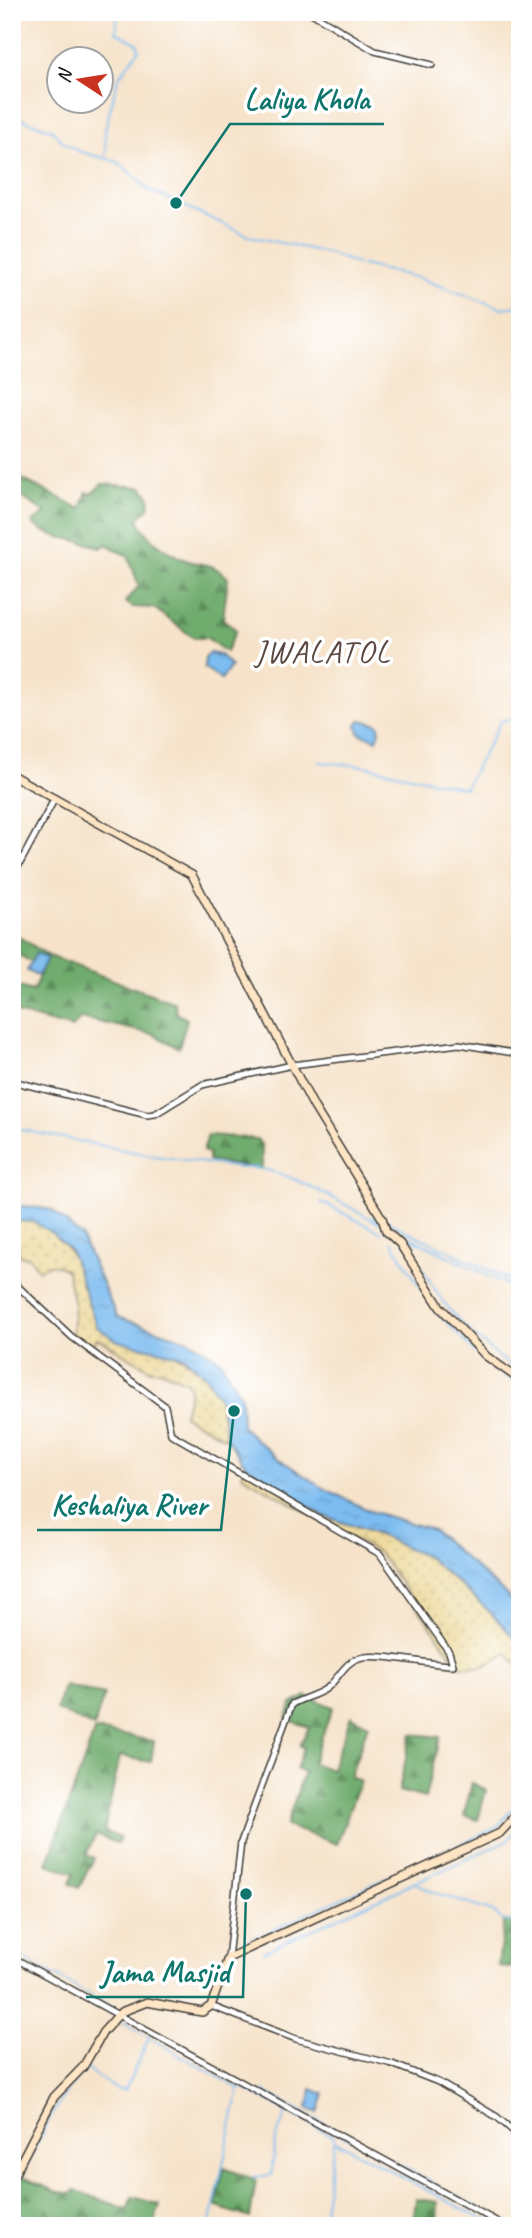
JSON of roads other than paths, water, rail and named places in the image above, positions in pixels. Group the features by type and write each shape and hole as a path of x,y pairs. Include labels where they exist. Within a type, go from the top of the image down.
{"street":[{"path":"310,12 375,51 432,65"},
{"path":"12,775 192,875 292,1065 382,1218 382,1225 400,1244 440,1307 486,1356 520,1380"},
{"path":"12,878 55,798"},
{"path":"12,1080 147,1115 155,1114 202,1086 292,1065 459,1044 520,1054"},
{"path":"12,1281 72,1337 165,1406 171,1434 380,1554 449,1652 453,1665 400,1661 377,1656 359,1658 349,1664 325,1690 292,1704 241,1842 228,1958 211,2006 202,2012 141,2002 117,2016 103,2032 83,2067 54,2097 12,2179"},
{"path":"228,1958 500,1833 520,1811"},
{"path":"12,1957 505,2226"},
{"path":"211,2006 296,2039 392,2064 438,2082 497,2117 520,2137"}],"water":[{"path":"210,653 220,655 231,666 221,680 204,667 205,657"},
{"path":"361,720 378,724 380,731 377,740 359,733 357,724"},
{"path":"36,953 47,959 38,976 27,971"},
{"path":"12,1207 52,1210 81,1236 117,1317 191,1341 221,1361 241,1397 242,1427 275,1456 323,1488 370,1511 433,1530 520,1607 520,1644 487,1609 429,1558 379,1535 324,1516 245,1465 227,1439 219,1397 205,1375 183,1356 118,1341 97,1327 70,1250 53,1234 34,1222 12,1221"},
{"path":"312,2089 324,2094 318,2113 307,2108"}],"waterway":[{"path":"106,155 105,130 118,78 139,50 137,43 116,32 118,12"},
{"path":"12,115 52,130 62,141 78,151 118,162 149,190 249,236 328,253 357,264"},
{"path":"362,265 418,278 501,308 520,306"},
{"path":"320,762 365,766 465,788 501,721 520,717"},
{"path":"12,1128 149,1155 274,1172 311,1187 379,1223"},
{"path":"321,1202 383,1233"},
{"path":"373,1215 378,1222"},
{"path":"389,1220 392,1224 520,1285"},
{"path":"397,1231 452,1313 480,1341 520,1373"},
{"path":"400,1233 520,1291"},
{"path":"392,1242 435,1310 483,1360 520,1386"},
{"path":"235,1947 496,1828 520,1800"},
{"path":"263,1952 506,1841 520,1828"},
{"path":"416,1883 435,1893 493,1912 504,1921 520,1923"},
{"path":"12,1952 118,2011"},
{"path":"119,2020 236,2087 244,2088 333,2136 335,2141 495,2226"},
{"path":"12,2195 53,2112 74,2082 86,2069 116,2089 125,2090 148,2040"},
{"path":"210,2226 239,2089"},
{"path":"263,2091 511,2226"},
{"path":"253,2177 271,2175 276,2139 286,2112"},
{"path":"322,2226 334,2142"}],"place":[{"name":"Laliya Khola","path":"176,203"},
{"name":"Keshaliya River","path":"234,1411"},
{"name":"Jama Masjid","path":"246,1894"}],"district":[{"name":"JWALATOL","path":"323,651"}]}
